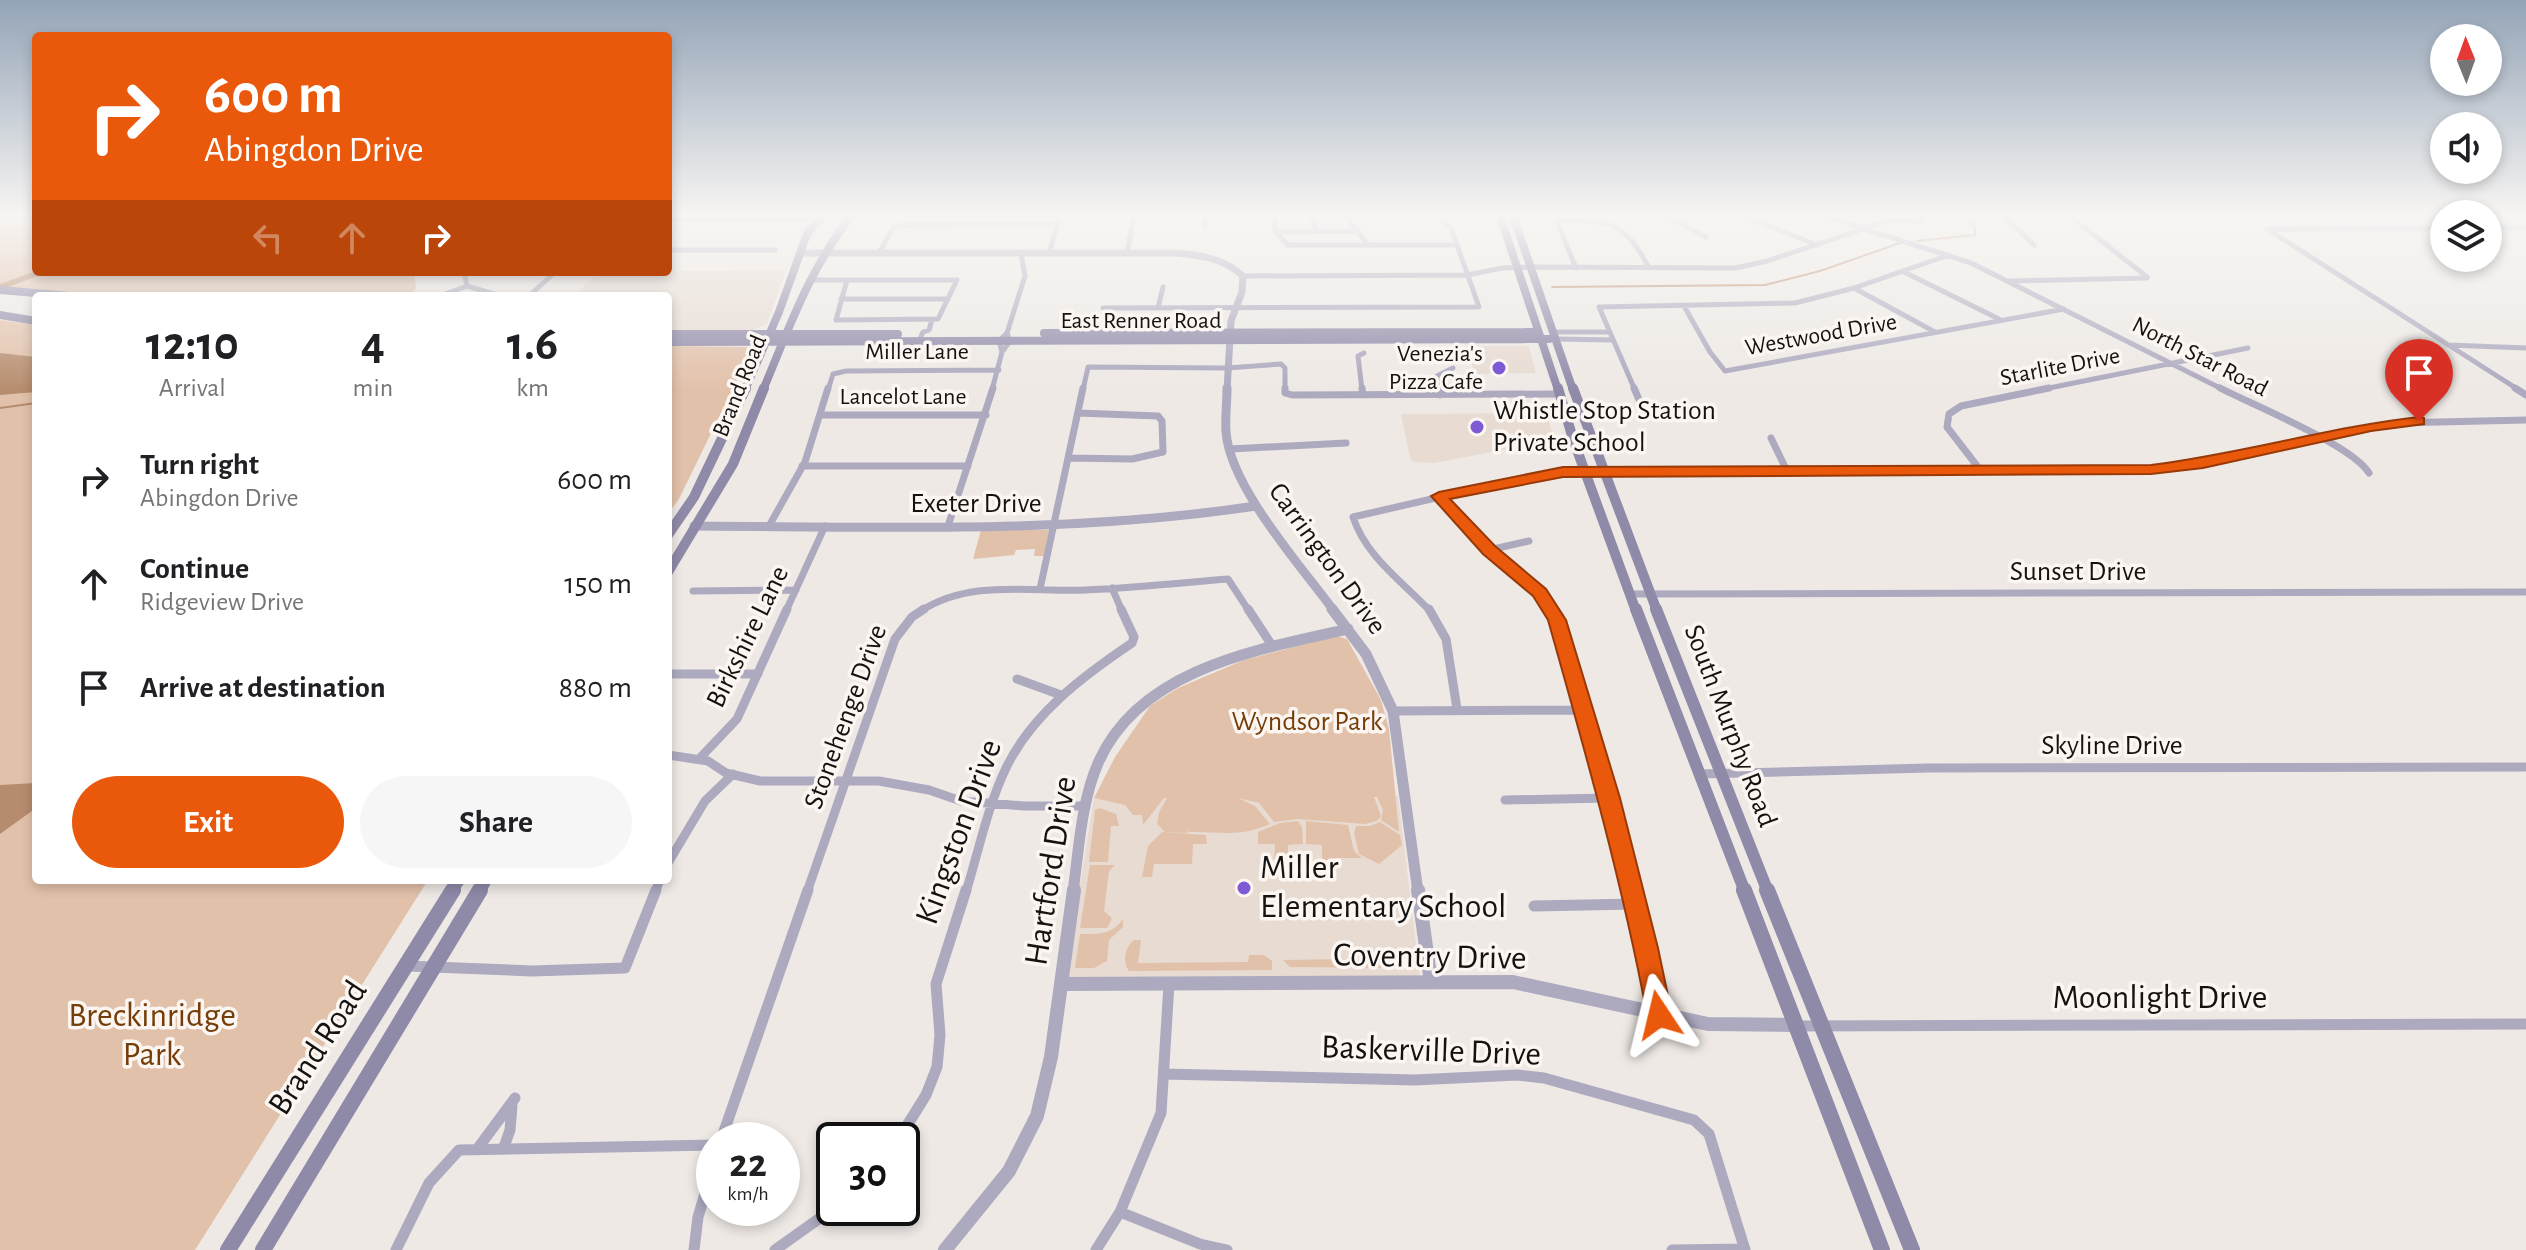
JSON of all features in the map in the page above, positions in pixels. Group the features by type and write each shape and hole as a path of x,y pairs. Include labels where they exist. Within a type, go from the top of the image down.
{"main road":[{"name":"Brand Road","path":"672,526 694,497 729,427 793,274"},
{"name":"Brand Road","path":"672,565 733,464 812,274"},
{"name":"South Murphy Road","path":"1520,274 1630,594 1882,1250"},
{"name":"South Murphy Road","path":"1535,274 1583,422 1720,774 1912,1250"},
{"path":"0,290 32,293"},
{"path":"0,315 31,321"},
{"path":"739,334 760,331 776,321"},
{"name":"East Renner Road","path":"672,334 739,334 769,338"},
{"name":"East Renner Road","path":"921,336 999,341 1009,337"},
{"name":"East Renner Road","path":"672,342 921,336 1556,336"},
{"path":"729,427 751,426"},
{"path":"672,529 694,526"},
{"name":"Brand Road","path":"228,1250 282,1159 457,884"},
{"name":"Brand Road","path":"263,1250 484,884"}],"street":[{"path":"948,526 986,415 1024,274"},
{"path":"1243,276 1472,274"},
{"path":"1640,402 1599,307 1778,305 1814,300 1893,274"},
{"path":"1909,274 2000,320"},
{"name":"North Star Road","path":"1994,274 2318,437 2363,463 2369,473"},
{"path":"2009,281 2147,278 2142,274"},
{"path":"2337,274 2526,395"},
{"path":"1103,308 1479,307 1467,275"},
{"path":"466,276 470,288"},
{"path":"533,292 551,276"},
{"name":"Carrington Drive","path":"1243,276 1229,337 1226,434 1256,506 1348,629 1378,675 1393,711 1431,982"},
{"path":"809,280 957,280 929,330 921,336 918,330 922,320"},
{"path":"847,280 835,319 935,320"},
{"path":"1158,308 1163,287"},
{"path":"458,292 470,288"},
{"path":"458,292 470,288 486,292"},
{"path":"1854,288 1936,333"},
{"path":"841,299 948,299"},
{"name":"Westwood Drive","path":"1684,306 1710,352 1725,371 2064,309"},
{"name":"East Renner Road","path":"1556,336 1612,336"},
{"path":"999,341 1002,352"},
{"path":"2447,345 2526,348"},
{"name":"Starlite Drive","path":"1981,471 1947,427 1947,419 1956,409 1971,403 2248,348"},
{"path":"1363,395 1358,356 1364,353"},
{"path":"1040,589 1088,367 1227,368 1281,364 1285,368 1285,393 1292,395 1559,394"},
{"path":"1440,395 1437,376 1453,368"},
{"name":"Miller Lane","path":"820,415 830,377 836,372 999,370"},
{"path":"1068,458 1144,458 1156,457 1163,452 1162,421 1158,416 1078,413"},
{"path":"769,526 802,466 820,415"},
{"name":"Lancelot Lane","path":"820,415 986,415"},
{"path":"1457,709 1447,640 1427,608 1391,573 1352,520 1364,513 1540,474 2163,469 2407,422 2526,420"},
{"path":"1771,438 1788,473"},
{"path":"1231,449 1346,443"},
{"path":"802,466 968,466"},
{"path":"1439,496 1489,550 1528,581 1549,606 1564,638 1636,904 1659,1015"},
{"name":"Exeter Drive","path":"694,526 1053,526 1155,522 1256,506"},
{"name":"Birkshire Lane","path":"699,759 737,719 825,526"},
{"path":"1489,550 1529,541"},
{"name":"Stonehenge Drive","path":"727,1122 895,639 908,620 937,602 996,589 1112,588 1228,579 1273,647"},
{"name":"Kingston Drive","path":"909,1122 926,1095 937,1067 940,1035 936,984 1005,770 1021,739 1061,695 1132,643 1134,637 1112,588"},
{"path":"693,591 796,590"},
{"name":"Sunset Drive","path":"1630,594 2526,592"},
{"name":"Hartford Drive","path":"945,1250 983,1210 1024,1144 1037,1116 1054,1039 1090,779 1119,729 1171,686 1199,671 1273,647 1348,629"},
{"path":"672,674 758,674"},
{"path":"1017,679 1061,695"},
{"path":"1393,711 1584,710"},
{"path":"672,756 699,759 733,774 760,781 847,780 898,784 961,801 1085,806"},
{"name":"Skyline Drive","path":"1699,774 1944,768 2526,767"},
{"path":"672,854 705,801 733,774"},
{"path":"1505,800 1609,798"},
{"path":"407,966 532,971 625,968 658,884"},
{"path":"1534,906 1636,904"},
{"name":"Coventry Drive","path":"1061,984 1513,982 1708,1024 1795,1025"},
{"path":"1096,1250 1120,1212 1161,1113 1169,984"},
{"name":"Moonlight Drive","path":"1795,1025 2526,1024"},
{"name":"Baskerville Drive","path":"1164,1074 1415,1080 1517,1075 1544,1078 1694,1120 1709,1134 1745,1250"},
{"path":"478,1148 492,1123 501,1118 515,1098 504,1147"},
{"path":"396,1250 427,1187 444,1162 459,1150 696,1145"},
{"path":"1120,1212 1200,1244 1227,1250"},
{"path":"775,1250 816,1221"},
{"path":"694,1250 697,1226"},
{"path":"1672,1250 1745,1250"}],"shaded area":[{"path":"784,274 767,324 750,331 672,331 672,292 578,292 594,276"},
{"path":"1466,346 1529,346 1536,373 1475,374"},
{"path":"0,353 32,357 32,392 0,395"},
{"name":"Whistle Stop Station Private School","path":"1546,413 1555,440 1434,463 1414,462 1410,458 1401,414"},
{"path":"32,783 32,811 0,834 0,785"},
{"name":"Miller Elementary School","path":"1398,796 1420,978 1065,978 1094,798"}],"green space":[{"path":"0,274 32,274 414,276 416,288 412,292 64,292 0,287"},
{"name":"Breckinridge Park","path":"0,320 32,324 32,884 425,884 195,1250 0,1250"},
{"path":"672,346 753,347 672,509"},
{"path":"981,530 1049,530 1044,556 1034,556 1035,549 1016,550 1014,555 973,559"},
{"name":"Wyndsor Park","path":"1337,636 1347,639 1381,700 1389,729 1399,832 1381,820 1383,810 1377,797 1374,797 1381,816 1377,821 1365,824 1298,819 1274,822 1259,803 1238,798 1255,806 1270,824 1230,833 1189,832 1189,826 1188,833 1165,832 1157,824 1159,812 1167,798 1143,825 1142,815 1133,815 1125,805 1094,798 1115,757 1150,706 1178,688 1244,660"},
{"path":"1100,808 1116,814 1119,826 1111,826 1108,862 1089,862 1095,810"},
{"path":"1298,821 1302,827 1303,844 1288,845 1288,864 1274,864 1275,844 1258,844 1258,832 1280,823"},
{"path":"1306,821 1348,825 1354,851 1362,858 1334,858 1322,863 1322,845 1306,844"},
{"path":"1380,822 1400,835 1402,845 1379,864 1359,854 1354,833 1356,826"},
{"path":"1162,832 1206,835 1207,844 1193,844 1192,864 1154,864 1152,877 1142,877 1148,846"},
{"path":"1090,865 1115,865 1109,871 1104,911 1112,918 1107,928 1080,928"},
{"path":"1123,919 1123,927 1109,940 1107,961 1094,968 1075,968 1080,934 1109,931"},
{"path":"1134,940 1141,940 1138,963 1248,962 1249,955 1264,955 1272,961 1272,970 1129,971 1126,955"},
{"path":"1394,951 1402,955 1402,963 1409,968 1290,967 1283,960 1351,959 1375,963"}],"waterway":[{"path":"1552,287 1765,285 1807,274"},
{"path":"0,287 32,276"},
{"path":"0,408 32,404"}],"place":[{"name":"Venezia's Pizza Cafe","path":"1499,368"},
{"name":"Whistle Stop Station Private School","path":"1477,427"},
{"name":"Miller Elementary School","path":"1244,888"}],"route":[{"path":"1659,1015 1636,904 1609,798 1557,620 1540,592 1489,550 1439,496 1540,474 1563,472 2151,470 2203,463 2371,427 2419,421"}]}
